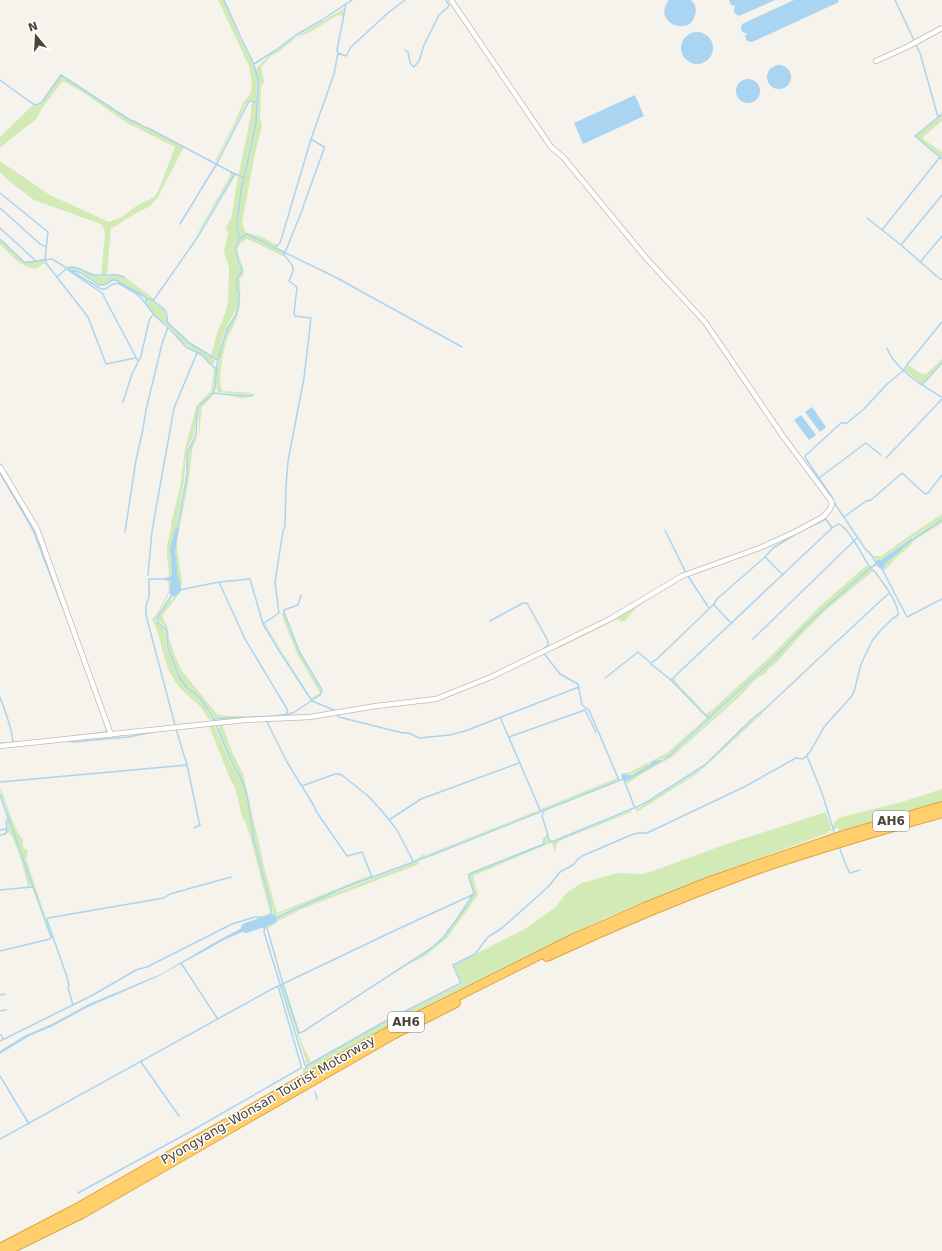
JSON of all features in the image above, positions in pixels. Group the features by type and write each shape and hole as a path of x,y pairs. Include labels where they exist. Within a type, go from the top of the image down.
{"highway":[{"name":"Pyongyang–Wonsan Tourist Motorway","path":"0,1248 73,1210 392,1029 574,938 710,881 942,806"},
{"path":"8,1251 82,1214 393,1035 576,943 648,912 837,840 942,813"}],"street":[{"path":"0,746 245,720 310,717 436,698 491,677 610,619 682,576 762,547 795,532 823,517 832,506 829,498 782,435 705,322 646,258 563,157 551,147 451,0"},
{"path":"876,61 907,47 942,28"},
{"path":"0,467 37,529 111,735"}],"green space":[{"path":"218,0 224,0 240,39 254,65 257,81 256,101 250,100 247,102 217,160 215,161 244,101 248,97 252,88 249,66"},
{"path":"344,8 343,16 338,15 308,33 297,37 280,51 271,56 261,67 264,82 261,87 260,117 262,126 254,158 242,223 247,233 262,237 275,244 278,244 276,247 247,234 239,238 238,224 241,190 257,124 258,81 256,69 265,59 286,43"},
{"path":"61,75 130,120 184,147 158,197 150,206 111,228 107,275 101,275 105,235 101,224 34,200 9,181 0,172 0,161 50,195 109,222 122,217 139,204 155,196 175,147 127,123 84,93 63,81 42,108 36,120 0,148 0,137 33,105 40,105"},
{"path":"252,102 256,103 256,123 243,176 239,174"},
{"path":"942,115 942,121 923,137 923,139 942,152 942,158 915,136"},
{"path":"230,171 234,174 190,246 230,176"},
{"path":"238,176 243,177 237,224 238,239 234,250 241,272 237,281 238,300 236,309 226,328 218,358 211,355 228,303 229,268 224,251 228,234 226,227 231,219"},
{"path":"247,235 285,253 283,256 247,239 239,245 238,253 244,271 240,279 240,306 237,317 227,339 221,366 220,381 223,391 254,393 244,395 218,392 216,380 225,334 238,309 238,280 242,269 236,250 237,245 240,240"},
{"path":"0,240 24,262 36,262 44,259 45,263 37,268 27,267 7,252 0,244"},
{"path":"69,267 100,277 117,275 125,277 154,299 153,301 150,298 146,298 121,281 113,280 104,285 99,285 80,272 68,268"},
{"path":"150,299 157,306 164,309 167,321 190,344 206,352 215,360 213,366 202,355 183,343 170,327 155,316 147,306 147,300"},
{"path":"942,359 942,362 922,384 905,370 908,365 919,372 926,374"},
{"path":"212,367 216,369 214,388 198,407 194,435 186,454 184,482 176,527 170,549 172,576 169,577 167,547 180,487 185,449 196,406 211,391 214,371"},
{"path":"214,393 222,394 214,394 202,407 198,437 198,412 202,403"},
{"path":"226,395 245,397 254,395 250,397 240,398"},
{"path":"198,437 193,446 188,485 177,541 182,582 181,589 176,570 175,548 187,473 188,453 192,442"},
{"path":"942,514 942,519 908,540 881,560 877,560 873,556 881,556"},
{"path":"940,522 942,523 913,541 910,546 884,571 883,570 891,558 899,551 926,530"},
{"path":"867,565 869,568 868,570 806,624 773,659 708,718 671,680 675,677 676,682 706,714 772,655 819,607"},
{"path":"870,569 873,571 826,610 774,665 769,668 766,673 757,678 740,696 672,757 627,784 626,779 664,760 674,753 774,660 806,625"},
{"path":"168,580 171,581 169,593 155,621 164,628 167,648 178,677 186,688 201,700 212,719 210,720 201,707 185,693 173,678 167,666 157,629 152,619 157,614 169,591"},
{"path":"179,594 162,616 168,628 169,638 182,671 217,714 226,716 253,716 215,718 202,699 186,687 179,677 170,653 166,628 157,619 168,602"},
{"path":"653,595 635,609 626,620 622,622 617,619 555,650 556,648 591,631"},
{"path":"284,613 300,653 321,690 320,695 312,700 264,624 311,698 320,693 298,656 281,614"},
{"path":"760,713 763,713 698,773 637,812 635,809 639,808 703,768"},
{"path":"706,718 707,719 669,755 635,773 626,775 622,774 628,773 667,753"},
{"path":"222,724 232,752 243,774 266,874 277,913 371,875 372,877 274,916 255,840 247,796 238,772 222,742 219,733 219,725"},
{"path":"214,725 231,764 241,781 246,796 254,841 270,908 270,916 266,918 254,916 263,916 269,913 269,910 250,836 242,816 235,787 231,781 209,726"},
{"path":"617,778 618,779 613,783 542,811 541,809"},
{"path":"0,786 13,822 19,835 23,839 23,846 28,850 26,859 53,939 9,822 5,804 1,796"},
{"path":"942,789 942,803 839,831 838,827 834,830 833,827 835,821 841,817 902,802"},
{"path":"539,809 540,811 536,813 414,861 422,854 426,855"},
{"path":"630,811 632,813 559,841 556,845 555,853 552,843 548,844 473,876 478,895 447,938 425,956 410,964 444,937 474,892 469,875 470,873 544,844 546,838 549,838 552,842"},
{"path":"826,812 832,831 828,831 828,833 698,881 605,918 438,1000 304,1073 302,1068 307,1068 307,1065 382,1023 462,984 454,965 525,929 556,907 566,893 582,883 618,873 642,874 653,871 721,846"},
{"path":"8,820 31,884 29,887 15,842 9,833 6,834 8,830"},
{"path":"418,861 419,864 302,909 268,928 266,926 275,918 307,904"},
{"path":"283,984 302,1044 311,1062 307,1064 281,985"}],"water":[{"path":"669,0 691,0 696,9 692,22 680,26 673,24 668,20 665,15 665,8"},
{"path":"729,0 775,0 739,16 734,13 735,6 731,5"},
{"path":"794,0 838,0 839,2 752,42 747,41 745,37 747,33 744,33 741,30 742,24"},
{"path":"697,32 706,35 710,39 713,48 710,57 706,61 697,64 688,61 684,57 681,48 684,39 688,35"},
{"path":"774,65 784,65 791,72 791,82 784,89 774,89 767,82 767,72"},
{"path":"743,79 753,79 760,86 760,96 753,103 743,103 736,96 736,86"},
{"path":"635,95 644,116 583,144 574,123"},
{"path":"812,407 826,427 820,432 805,412"},
{"path":"801,415 816,435 809,440 794,420"},
{"path":"176,527 179,528 175,551 177,574 181,590 180,593 174,597 169,593 171,581 164,580 165,578 172,576 170,548"},
{"path":"912,538 909,543 885,564 883,570 875,563 877,560 881,560"},
{"path":"719,708 720,709 669,757 626,781 623,780 622,774 632,775 651,764 653,761 662,760 669,755"},
{"path":"257,920 260,928 254,927 226,939 157,977 88,1007 51,1027 29,1036 0,1054 0,1051 26,1035 52,1024 89,1004 161,974"}],"waterway":[{"path":"177,529 187,475 187,453 196,435 197,412 199,406 213,393 215,388 217,363 227,329 236,315 238,306 239,295 237,279 242,272 235,250 239,239 237,224 241,190 256,124 258,81 254,64 224,0"},
{"path":"254,64 296,35 352,0"},
{"path":"346,4 337,50 338,53 346,56 351,47 389,12 405,0"},
{"path":"405,50 408,52 410,63 414,67 419,61 424,45 439,15 449,6 446,0"},
{"path":"895,0 920,53 938,117"},
{"path":"263,624 279,613 275,582 285,526 288,461 304,378 311,318 295,316 294,313 297,287 289,281 293,272 293,267 284,255 324,149 324,147 311,139 334,74 338,53"},
{"path":"0,80 33,104 37,105 42,102 61,75 130,120 235,174 244,177"},
{"path":"180,224 217,163 248,103 250,101 256,102"},
{"path":"942,114 915,136 942,159"},
{"path":"276,247 280,243 311,139"},
{"path":"882,230 940,157"},
{"path":"153,301 197,238 235,174"},
{"path":"0,193 48,232 45,259 46,263 88,317 106,364 135,358"},
{"path":"901,245 942,195"},
{"path":"0,208 40,244 46,247"},
{"path":"867,218 940,279 942,279"},
{"path":"0,228 36,261"},
{"path":"239,239 247,234 337,278 462,347"},
{"path":"921,261 942,236"},
{"path":"0,239 24,262 52,259 101,289 106,289 111,285 118,283 137,294 155,316 169,328 186,347 202,355 217,369"},
{"path":"57,277 67,268"},
{"path":"124,277 117,275 95,275 78,268 68,268 68,270 102,293 138,361"},
{"path":"72,270 81,273 99,285 104,285 113,280 118,281 145,297 146,304"},
{"path":"146,299 150,299 164,309 167,313 168,323 191,344 218,360"},
{"path":"123,402 132,374 141,356 149,321 153,314"},
{"path":"876,562 866,550 835,504 805,456 841,423 847,423 864,409 887,384 904,370 942,322"},
{"path":"125,532 136,460 146,410 162,344 168,327"},
{"path":"887,348 896,363 903,370 942,397"},
{"path":"148,575 152,531 174,408 197,353"},
{"path":"922,385 942,363"},
{"path":"213,393 244,396 253,395"},
{"path":"886,458 942,399"},
{"path":"819,478 866,443 881,455"},
{"path":"0,473 33,530 64,611"},
{"path":"844,517 866,501 871,500 902,473 925,494 928,493 942,475"},
{"path":"605,678 638,652 651,663 658,658 714,604 717,599 765,557 773,548 799,532 826,519 832,528"},
{"path":"910,541 942,520"},
{"path":"306,1066 382,1023 461,983 453,965 475,954 488,937 502,928 549,886 560,872 573,865 582,856 631,835 647,833 744,787 796,758 803,759 810,752 824,727 851,697 854,692 861,664 872,641 879,632 898,615 898,610 890,593 869,566 851,536 842,526 838,524 670,680"},
{"path":"665,530 686,573"},
{"path":"753,639 858,537"},
{"path":"765,557 783,575"},
{"path":"719,709 773,660 806,625 870,568 878,563"},
{"path":"882,569 907,617 942,599"},
{"path":"688,576 709,608"},
{"path":"166,579 149,579 149,597 146,606 146,615 175,725"},
{"path":"179,590 219,582 250,579 263,624 312,701 334,710 339,717 403,733 409,733 419,738 450,735 465,731 579,687"},
{"path":"219,582 245,639 287,709 287,714"},
{"path":"624,780 635,808 705,765 752,719 765,709 889,593"},
{"path":"172,595 158,616 157,622 166,629 168,648 179,677 186,687 201,699 212,716 232,763 242,781 247,796 254,840 271,907 272,919 346,887 432,855 623,779"},
{"path":"213,719 275,716 293,713 320,695 322,690 299,651 284,612 284,610 298,605 301,595"},
{"path":"490,621 523,603 527,603 548,641 548,645 542,650"},
{"path":"714,605 732,624"},
{"path":"543,653 560,674 578,684 582,705 589,710 619,780"},
{"path":"651,664 671,680 709,719"},
{"path":"0,697 11,729 13,741 10,743"},
{"path":"509,737 585,710 596,732"},
{"path":"500,717 541,812"},
{"path":"266,720 287,762 316,811 347,856 362,852 372,877"},
{"path":"70,737 106,732 107,729"},
{"path":"176,729 187,765 200,825 194,828"},
{"path":"70,741 73,742 128,737 153,732"},
{"path":"0,743 6,743"},
{"path":"807,756 822,793 835,835"},
{"path":"389,820 421,799 519,763"},
{"path":"0,782 187,765"},
{"path":"302,786 335,774 343,776 367,795 381,810 397,830 413,861"},
{"path":"0,795 51,937 50,939 0,951"},
{"path":"548,837 551,842 554,841 634,808"},
{"path":"264,927 267,928 299,1033 430,949 444,937 474,893 469,874 544,844 544,839 548,835 542,816 544,811"},
{"path":"0,835 5,834 7,831 6,821 8,819"},
{"path":"0,830 7,829"},
{"path":"839,846 850,873 860,870"},
{"path":"73,1005 68,988 67,977 47,920 48,918 164,898 170,894 231,877"},
{"path":"0,890 32,887"},
{"path":"0,1139 272,989 472,895"},
{"path":"0,1041 91,996 136,970 147,967 232,924 255,917 261,918 265,922 264,932 306,1068"},
{"path":"246,928 272,919"},
{"path":"181,963 217,1018"},
{"path":"78,1193 186,1134 301,1068 278,986"},
{"path":"0,995 5,994"},
{"path":"0,1011 6,1010"},
{"path":"0,1035 3,1039"},
{"path":"141,1062 179,1116"},
{"path":"0,1076 29,1124"},
{"path":"315,1092 317,1099"}]}
